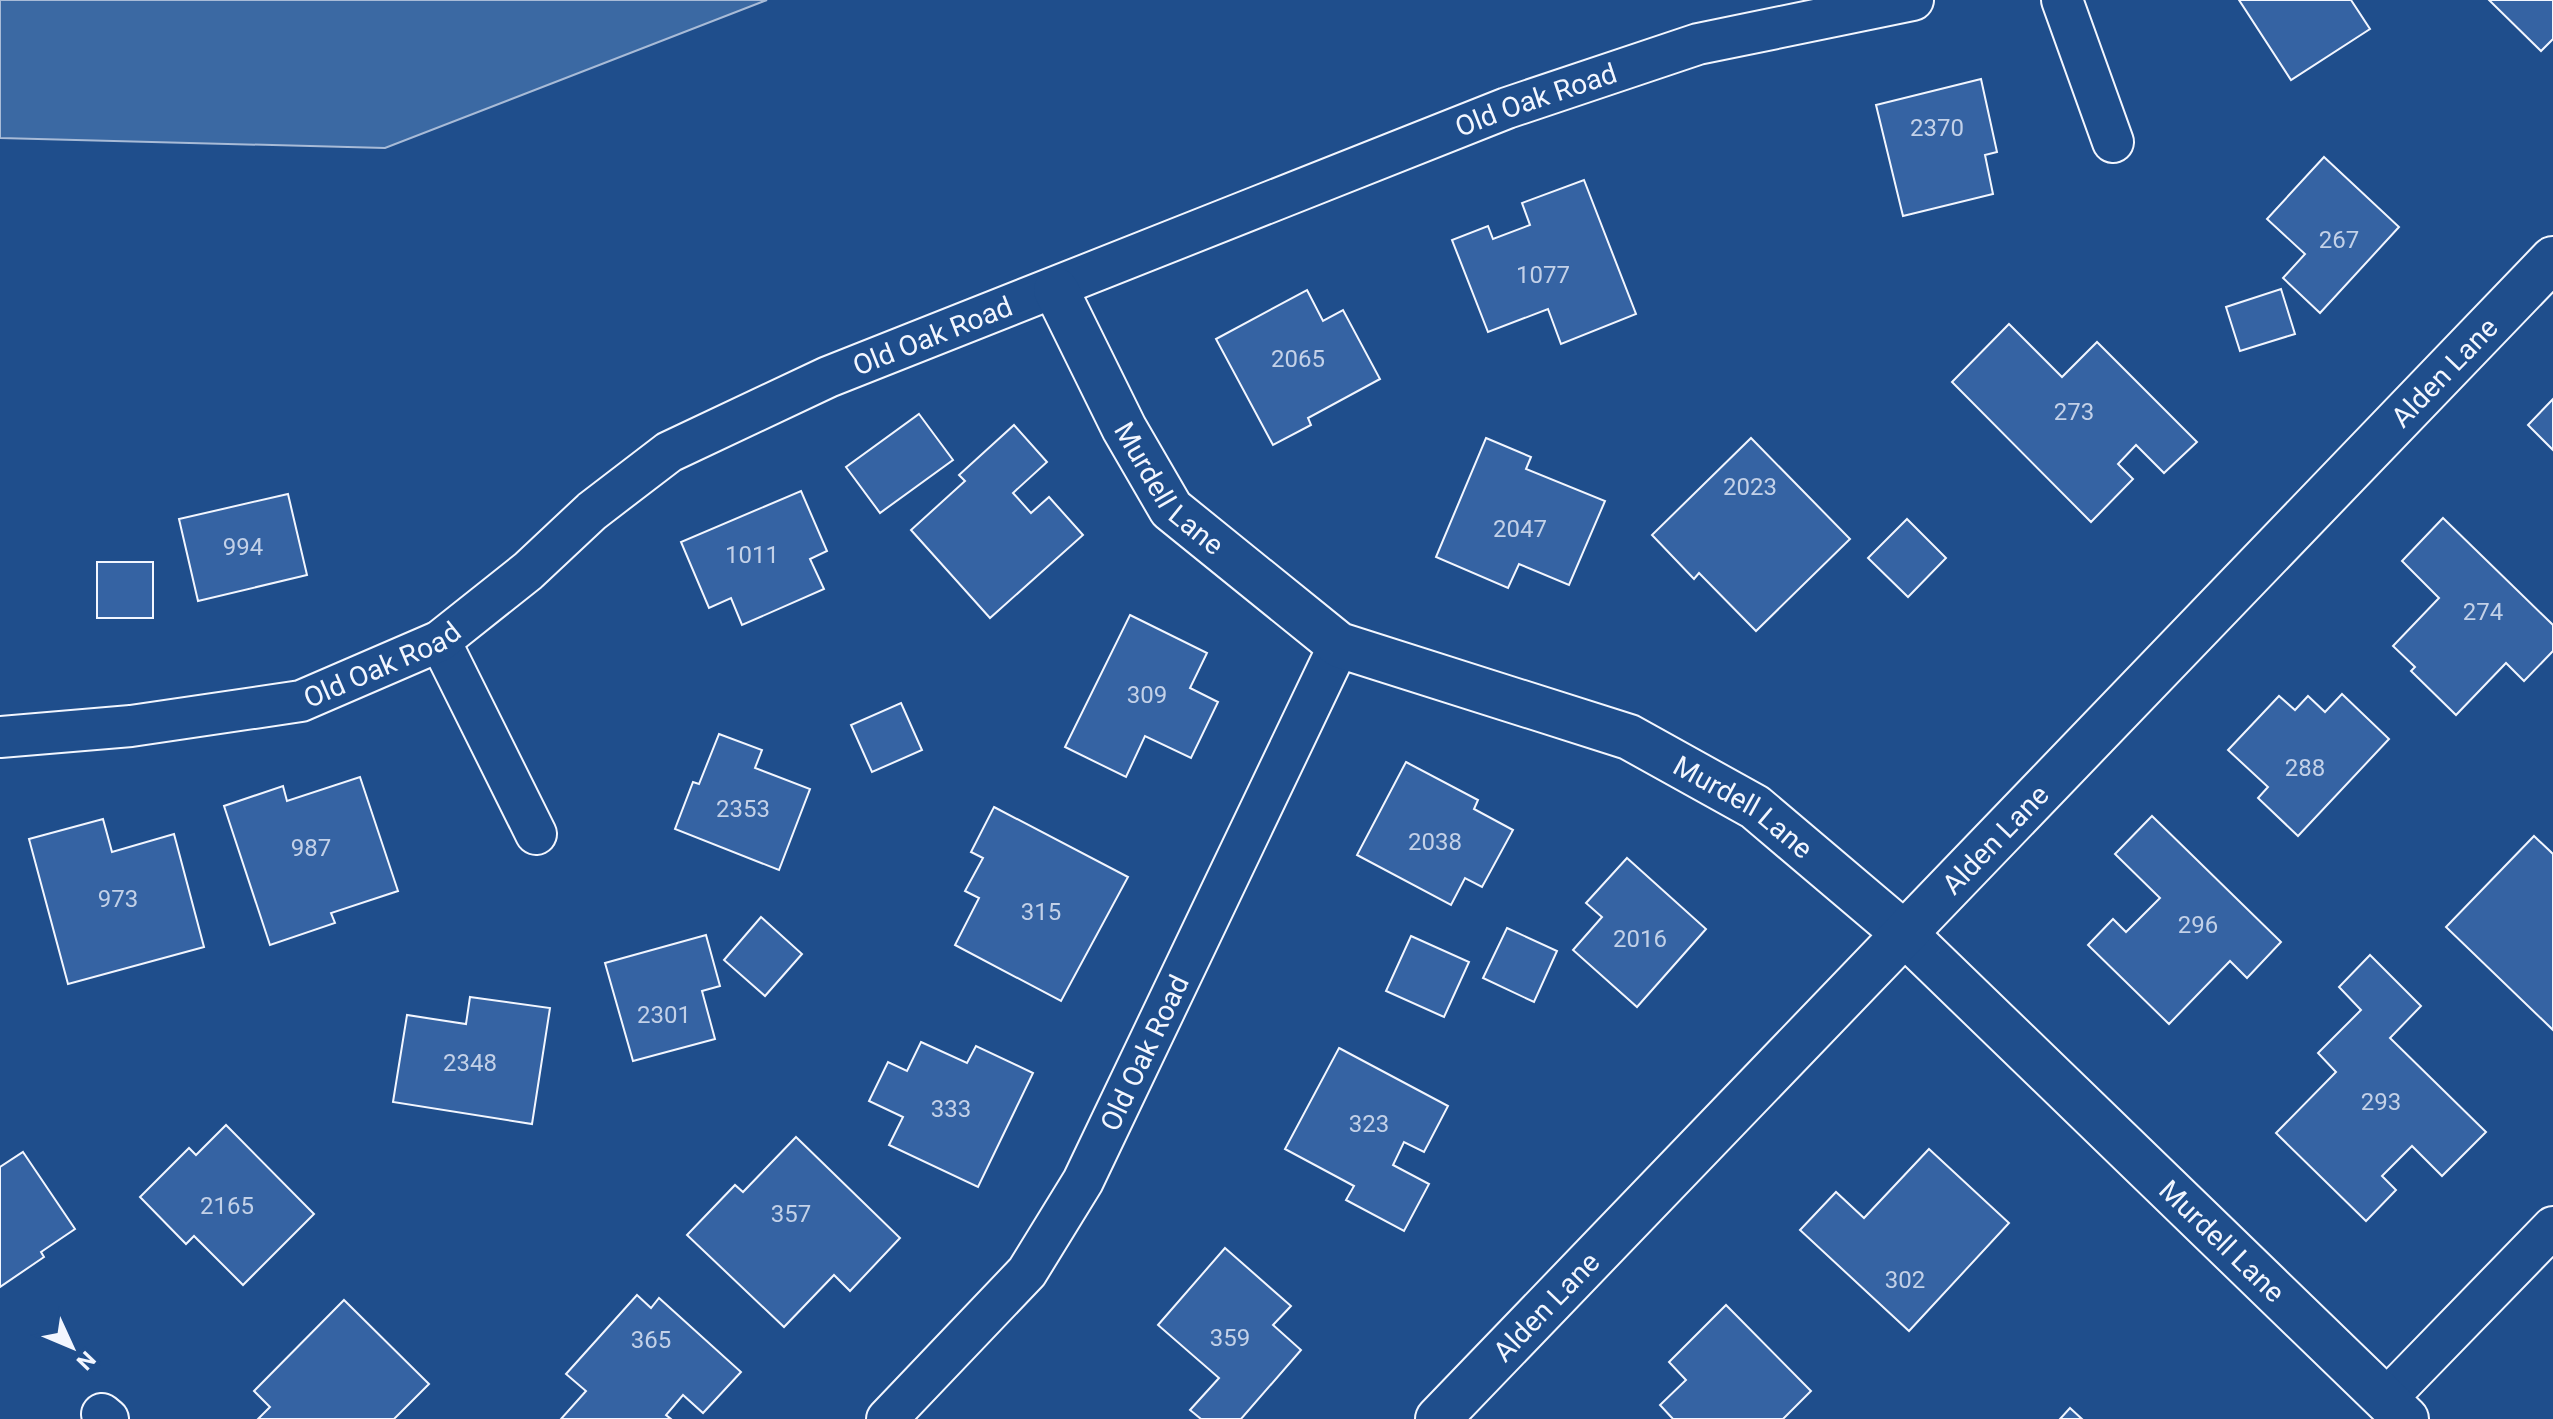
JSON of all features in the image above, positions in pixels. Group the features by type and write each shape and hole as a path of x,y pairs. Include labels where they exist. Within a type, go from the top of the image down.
{"street":[{"name":"Old Oak Road","path":"0,737 131,726 301,701 440,641 528,571 592,511 669,452 828,377 1056,290 1507,108 1698,44 1913,0"},
{"path":"2062,0 2113,142"},
{"name":"Alden Lane","path":"1438,1419 2553,259"},
{"name":"Murdell Lane","path":"1056,290 1124,428 1171,509 1339,645 1629,737 1755,807 1906,935 2396,1409"},
{"path":"440,641 536,834"},
{"name":"Old Oak Road","path":"887,1419 1027,1272 1083,1181 1339,645"},
{"path":"2396,1409 2553,1227"}],"water":[{"path":"0,0 767,0 385,148 0,138"}],"building":[{"path":"2239,0 2351,0 2370,29 2291,80"},
{"path":"2489,0 2553,0 2553,39 2541,51"},
{"path":"1981,79 1997,152 1985,155 1993,194 1903,216 1876,105"},
{"path":"2324,157 2399,227 2320,313 2283,278 2305,254 2267,219"},
{"path":"1584,180 1636,314 1561,344 1548,309 1488,332 1452,240 1488,226 1493,239 1530,225 1522,203"},
{"path":"2281,289 2295,334 2240,351 2226,307"},
{"path":"1307,290 1323,321 1343,310 1380,379 1308,418 1311,425 1273,445 1216,339"},
{"path":"2009,324 2062,377 2097,342 2197,442 2164,473 2136,445 2118,464 2133,479 2091,522 1952,382"},
{"path":"2553,399 2553,450 2528,425"},
{"path":"919,414 953,460 880,513 846,467"},
{"path":"1014,425 1047,462 1013,493 1031,513 1049,497 1083,535 990,618 911,530 965,481 959,475"},
{"path":"1486,438 1531,457 1526,469 1605,501 1569,585 1519,564 1508,588 1436,557"},
{"path":"1751,438 1850,539 1756,631 1699,573 1694,579 1652,535"},
{"path":"801,491 827,551 810,559 824,589 742,625 731,598 709,608 681,542"},
{"path":"288,494 307,575 198,601 179,519"},
{"path":"2443,518 2553,625 2553,651 2524,681 2506,663 2456,715 2411,671 2415,667 2393,646 2439,598 2402,561"},
{"path":"1907,519 1946,558 1908,597 1868,558"},
{"path":"97,562 153,562 153,618 97,618"},
{"path":"1130,615 1207,653 1190,688 1218,702 1191,758 1145,736 1126,777 1065,747"},
{"path":"2342,694 2389,739 2298,836 2258,798 2268,787 2228,750 2279,696 2295,710 2308,696 2325,712"},
{"path":"901,703 922,750 872,772 851,725"},
{"path":"719,734 762,750 755,768 810,789 779,870 675,829 693,782 699,784"},
{"path":"1406,762 1478,800 1474,809 1513,830 1482,887 1465,878 1451,905 1357,855"},
{"path":"360,777 398,891 331,913 335,923 270,945 224,806 283,786 287,801"},
{"path":"994,807 1128,877 1061,1001 955,945 979,898 965,891 983,858 971,852"},
{"path":"2152,816 2281,942 2247,978 2230,961 2169,1024 2088,945 2113,919 2126,932 2160,898 2115,854"},
{"path":"103,819 112,852 174,834 204,947 68,984 29,839"},
{"path":"2534,836 2553,854 2553,1030 2446,927"},
{"path":"1627,858 1706,929 1637,1007 1573,950 1602,917 1586,903"},
{"path":"761,917 802,954 765,996 724,960"},
{"path":"1507,928 1557,951 1534,1002 1483,978"},
{"path":"706,935 720,986 702,991 715,1039 633,1061 605,963"},
{"path":"1411,936 1469,962 1444,1017 1386,991"},
{"path":"2370,955 2421,1006 2390,1038 2486,1132 2442,1176 2412,1146 2382,1176 2396,1190 2366,1221 2276,1133 2336,1072 2318,1053 2361,1010 2339,987"},
{"path":"470,997 550,1008 532,1124 393,1102 407,1015 466,1024"},
{"path":"921,1042 967,1063 976,1046 1033,1073 978,1187 889,1145 903,1117 869,1101 888,1062 907,1071"},
{"path":"1339,1048 1448,1106 1424,1152 1404,1142 1393,1165 1429,1184 1404,1231 1346,1200 1354,1186 1285,1149"},
{"path":"226,1125 314,1214 243,1285 194,1236 186,1244 140,1197 189,1148 196,1155"},
{"path":"796,1137 900,1238 850,1291 834,1275 784,1327 687,1235 735,1185 743,1192"},
{"path":"1929,1149 2009,1223 1909,1331 1800,1230 1836,1192 1864,1218"},
{"path":"23,1152 75,1229 41,1252 44,1257 0,1287 0,1167"},
{"path":"1225,1248 1291,1306 1273,1325 1301,1350 1241,1419 1201,1419 1190,1410 1219,1378 1158,1325"},
{"path":"637,1295 651,1308 659,1298 741,1372 703,1413 683,1395 666,1415 671,1419 561,1419 586,1391 566,1374"},
{"path":"344,1300 429,1384 394,1419 258,1419 270,1407 254,1391"},
{"path":"1726,1305 1811,1391 1783,1419 1673,1419 1660,1405 1686,1380 1669,1362"},
{"path":"2070,1408 2082,1419 2060,1419"}]}
